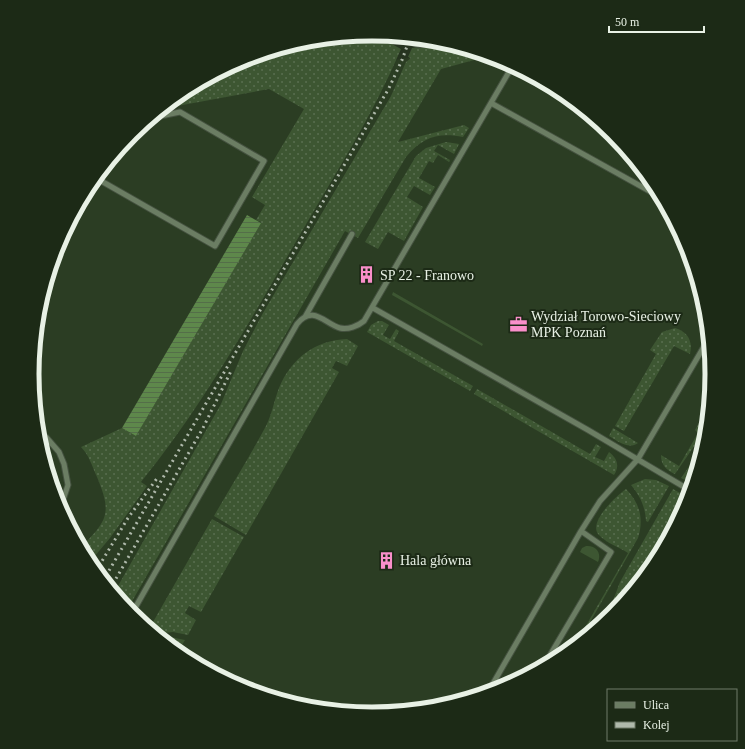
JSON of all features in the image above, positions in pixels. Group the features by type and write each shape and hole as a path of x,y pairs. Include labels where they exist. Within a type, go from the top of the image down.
{"lane":[{"path":"305,317 317,317 340,328 351,328 364,321 510,70"},
{"path":"491,103 652,192"},
{"path":"101,181 215,246 264,161 180,112 163,116"},
{"path":"135,608 298,324 305,317 352,234"},
{"path":"372,308 638,459 686,488"},
{"path":"492,686 581,531 600,501 638,459 704,346"},
{"path":"44,436 59,452 64,464 68,485 63,500"},
{"path":"549,657 611,552 581,531"}],"shaded area":[{"path":"372,41 388,42 401,49 366,121 262,301 185,424 141,482 147,486 110,538 94,558 85,543 102,522 106,508 105,499 88,457 81,447 122,428 136,436 261,222 256,220 265,205 252,197 304,109 269,89 174,107 187,97 225,75 245,66 286,52 329,44"},
{"path":"368,44 372,63 453,51 500,66 520,75 558,97 576,110 608,139 637,171 650,189 672,227 681,247 695,288 700,309 706,374 700,440 695,461 681,502 672,522 650,560 637,578 608,610 576,639 558,652 520,674 500,683 459,697 438,702 372,708 307,702 286,697 245,683 225,674 187,652 169,639 137,610 108,578 95,560 73,522 64,502 50,461 45,440 39,374 45,309 50,288 64,247 73,227 95,189 108,171 137,139 169,110 187,97 225,75 241,68"},
{"path":"424,45 438,47 479,59 441,69 398,142 464,125 469,128 463,137 446,135 439,136 418,145 406,157 358,238 345,231 131,603 117,588 221,404 243,351 263,313 391,96 406,62 411,58 408,57 412,48"},
{"path":"446,142 459,144 454,154 438,145 434,151 450,160 449,162 438,155 433,163 429,161 419,178 435,187 430,195 414,186 407,197 423,207 404,241 388,232 378,249 365,242 416,156 426,148"},
{"path":"247,215 261,223 136,436 122,428"},
{"path":"393,292 483,344 482,346 392,295"},
{"path":"378,321 382,321 389,325 383,335 390,339 396,329 399,331 394,341 473,386 470,391 367,332 371,325"},
{"path":"675,328 683,332 690,341 690,354 674,346 624,431 615,426 656,354 650,350 662,332"},
{"path":"347,339 358,346 347,366 336,361 332,368 339,372 246,535 214,516 266,426 279,388 290,368 297,360 315,347 335,340"},
{"path":"477,389 590,454 596,444 601,447 595,457 604,461 609,452 617,462 616,472 614,475 474,394"},
{"path":"703,415 700,437 675,474 667,469 663,464 661,455 679,466 698,433 695,430"},
{"path":"613,428 638,443 631,446 623,444 609,436"},
{"path":"696,456 688,482 681,478"},
{"path":"645,479 656,480 669,486 648,522 646,521 642,502 631,485"},
{"path":"626,489 631,494 640,512 640,531 638,538 585,631 580,635 628,553 605,540 596,530 597,524 604,510"},
{"path":"673,489 683,495 672,522 650,560 637,578 610,607 620,582"},
{"path":"212,519 244,537 201,612 189,606 185,613 196,620 188,635 173,632 162,633 152,624"},
{"path":"586,546 593,547 597,550 599,553 598,562 580,552 582,548"},
{"path":"167,637 170,637 185,640 181,647"}],"railway":[{"path":"106,575 389,88 408,43"},
{"path":"113,584 203,428 231,371"},
{"path":"99,566 128,518 158,477"}],"place":[{"name":"SP 22 - Franowo","path":"367,275"},
{"name":"Wydział Torowo-Sieciowy MPK Poznań","path":"518,324"},
{"name":"Hala główna","path":"387,560"}]}
